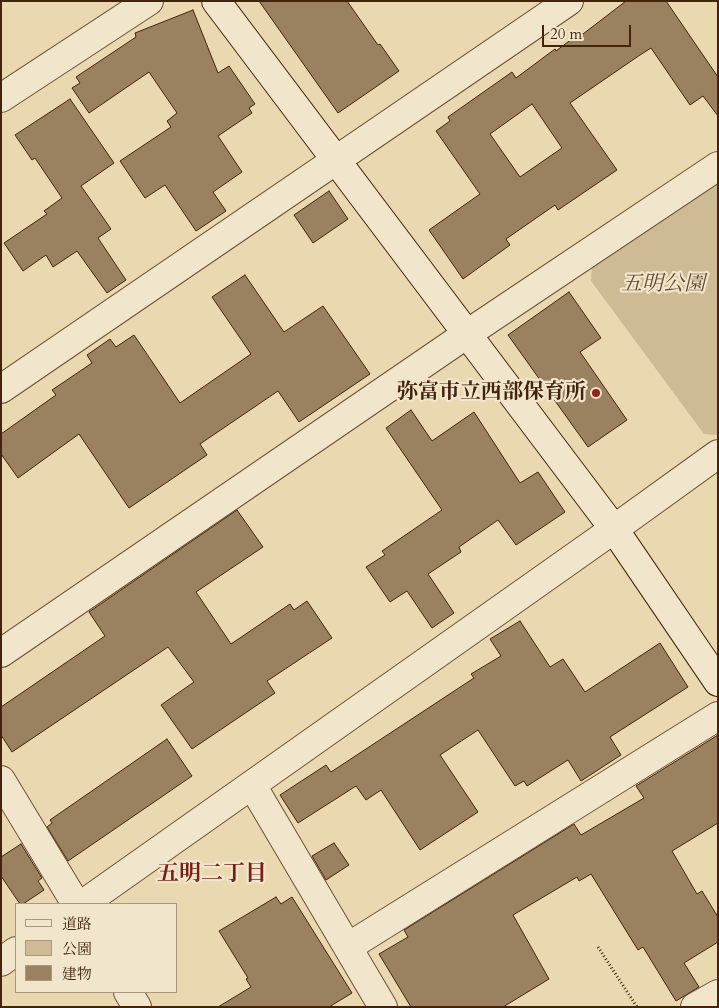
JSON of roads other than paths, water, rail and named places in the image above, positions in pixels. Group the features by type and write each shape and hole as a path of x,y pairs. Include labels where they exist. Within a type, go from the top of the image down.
{"street":[{"path":"1,98 149,1"},
{"path":"216,1 614,529 718,682"},
{"path":"1,390 570,1"},
{"path":"1,653 467,334 718,166"},
{"path":"84,903 718,454"},
{"path":"348,948 718,716"},
{"path":"1,780 75,903"},
{"path":"252,785 383,1007"},
{"path":"1,962 15,953"},
{"path":"129,993 137,1007"},
{"path":"695,1007 718,994"}],"place":[{"name":"弥富市立西部保育所","path":"596,393"}],"district":[{"name":"五明二丁目","path":"212,875"}],"park label":[{"name":"五明公園","path":"663,285"}]}
